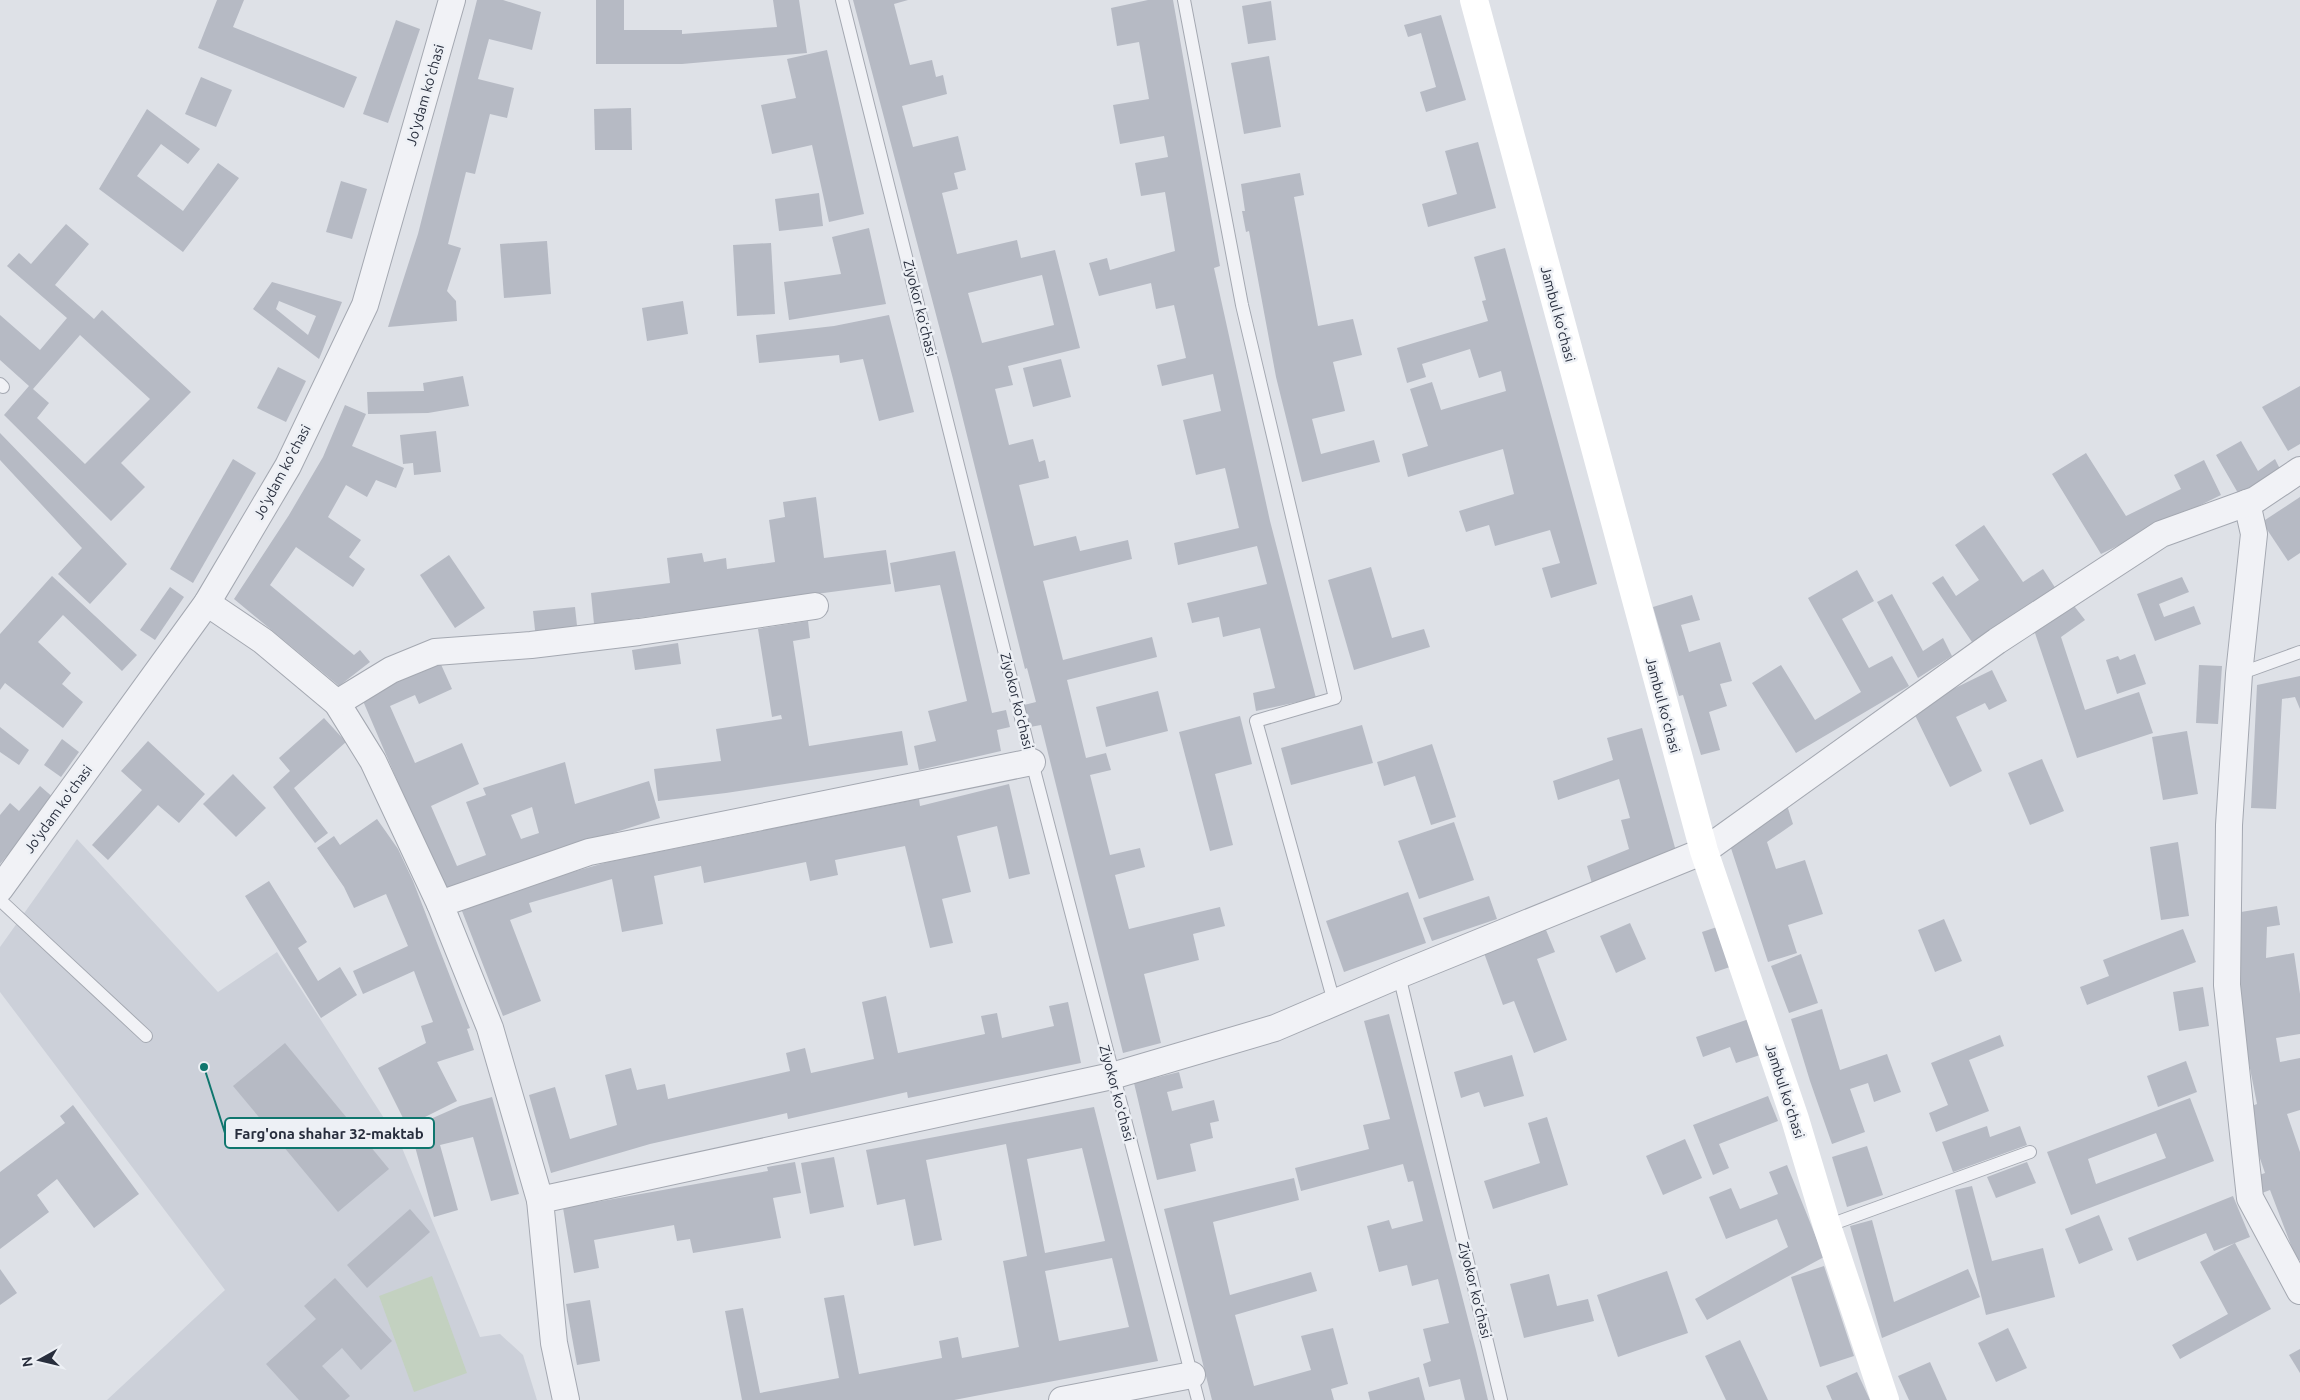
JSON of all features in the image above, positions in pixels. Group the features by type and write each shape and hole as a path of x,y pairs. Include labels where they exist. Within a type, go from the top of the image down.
{"street":[{"name":"Jo'ydam ko'chasi","path":"0,889 207,603 288,466 365,305 452,0"},
{"name":"Jambul koʻchasi","path":"1474,0 1704,851 1795,1119 1827,1226 1885,1400"},
{"path":"540,1200 1112,1076 1275,1028 1399,975 1704,851 1997,640 2160,534 2255,500 2300,470"},
{"path":"2248,503 2254,534 2239,674 2229,825 2227,985 2250,1198 2300,1291"},
{"path":"207,603 263,641 337,703 373,761 440,904 490,1028 540,1200 554,1343 566,1400"},
{"path":"337,703 391,670 435,652 532,646 815,606"},
{"path":"440,904 589,852 1032,762"},
{"path":"1062,1400 1195,1388"}],"lane":[{"name":"Ziyokor koʻchasi","path":"842,0 1032,762 1112,1076 1195,1388"},
{"path":"1184,0 1242,305 1335,698 1256,721 1334,1002"},
{"path":"2239,674 2300,652"},
{"path":"0,900 146,1036"},
{"name":"Ziyokor koʻchasi","path":"1399,975 1501,1400"},
{"path":"1827,1226 2030,1152"}],"shaded area":[{"path":"77,839 218,992 277,952 400,1143 480,1337 500,1334 523,1355 537,1400 107,1400 225,1290 0,992 0,947"}],"green space":[{"path":"432,1276 467,1373 414,1392 379,1296"}],"building":[{"path":"217,0 244,0 233,27 357,77 344,108 198,48"},
{"path":"477,0 503,0 541,12 532,50 489,39 478,79 514,88 507,118 490,114 475,174 466,172 448,244 461,248 447,291 456,301 457,321 388,327 418,234"},
{"path":"596,0 624,0 624,30 682,30 682,34 777,27 773,0 799,0 807,53 682,64 596,64"},
{"path":"853,0 908,0 894,4 910,65 932,60 936,77 943,75 947,94 902,106 913,147 958,136 966,170 954,173 958,189 942,193 957,254 1017,240 1021,258 1055,250 1080,348 1008,366 1013,385 995,389 1009,445 1033,439 1039,462 1045,460 1049,478 1019,485 1034,546 1076,536 1080,551 1128,540 1132,559 1043,581 1063,660 1152,637 1157,657 1067,680 1086,758 1106,753 1111,770 1090,775 1110,855 1140,848 1145,867 1115,875 1129,929 1220,907 1225,926 1193,934 1199,960 1144,974 1161,1043 1123,1053 1041,725 1030,727 1024,705 1036,702 1027,668 1025,669 953,379","holes":["1042,275 1054,325 982,343 968,293"]},
{"path":"1148,0 1173,0 1220,266 1214,268 1270,521 1316,698 1256,711 1253,693 1275,688 1260,628 1223,637 1219,617 1192,623 1187,603 1267,584 1257,546 1178,565 1174,543 1239,528 1225,468 1196,475 1183,420 1221,411 1213,374 1162,386 1157,365 1186,358 1174,305 1156,309 1151,283 1099,296 1089,263 1107,258 1110,270 1175,251 1165,192 1141,196 1135,163 1168,157 1164,136 1120,144 1113,105 1149,99 1139,42 1117,46 1111,8"},
{"path":"1271,1 1276,40 1248,44 1242,6"},
{"path":"1441,15 1466,100 1426,112 1420,92 1436,87 1421,33 1408,37 1404,25"},
{"path":"396,20 420,29 388,123 363,114"},
{"path":"827,50 864,214 829,222 812,145 772,154 761,105 796,98 787,59"},
{"path":"1269,56 1281,127 1244,134 1231,63"},
{"path":"201,77 232,90 216,127 185,114"},
{"path":"631,108 632,150 595,150 594,109"},
{"path":"147,109 200,149 188,164 161,144 137,176 183,211 218,163 239,178 183,252 99,189"},
{"path":"1478,142 1496,208 1428,227 1422,204 1457,194 1445,151"},
{"path":"1300,173 1304,195 1294,197 1318,326 1353,319 1362,355 1333,362 1345,411 1312,419 1321,454 1374,440 1380,462 1302,482 1276,377 1249,231 1246,232 1242,211 1245,211 1241,184"},
{"path":"341,181 367,189 352,239 326,232"},
{"path":"819,193 823,226 779,231 775,199"},
{"path":"66,224 89,244 55,285 94,319 102,310 191,392 121,463 145,487 111,521 4,415 29,386 0,360 0,315 40,350 67,318 7,266 19,253 31,264","holes":["80,335 150,399 85,464 37,418 49,403 33,389"]},
{"path":"869,228 886,304 789,320 784,282 841,274 832,237"},
{"path":"547,241 551,294 504,298 500,244"},
{"path":"771,243 775,314 737,316 733,245"},
{"path":"1505,248 1597,584 1551,598 1542,568 1560,563 1550,530 1495,546 1489,525 1466,532 1459,511 1514,494 1503,449 1408,477 1402,454 1428,446 1410,389 1432,382 1441,410 1506,391 1501,371 1479,378 1470,349 1422,364 1426,377 1407,383 1397,348 1488,321 1482,301 1486,300 1474,257"},
{"path":"272,282 342,302 319,359 253,309","holes":["279,301 316,316 308,335 276,309"]},
{"path":"683,301 688,334 647,341 642,308"},
{"path":"889,315 914,412 879,421 863,359 840,363 839,355 759,363 756,335 834,326"},
{"path":"1061,359 1071,397 1033,407 1023,368"},
{"path":"278,367 306,381 286,422 257,408"},
{"path":"463,376 469,406 428,413 368,414 367,392 424,391 423,383"},
{"path":"2300,386 2300,444 2288,451 2262,407"},
{"path":"345,405 366,414 352,446 404,468 396,488 376,480 367,497 346,485 328,517 361,540 349,557 365,569 353,587 296,547 270,585 354,655 360,650 370,662 339,686 234,599 289,515 323,457"},
{"path":"436,431 441,472 414,475 413,463 403,464 400,435"},
{"path":"0,433 127,564 90,604 58,574 82,548 0,460"},
{"path":"2241,441 2258,471 2275,459 2281,471 2242,500 2216,455"},
{"path":"2086,453 2126,516 2181,489 2174,475 2204,460 2221,495 2101,554 2052,474"},
{"path":"233,459 256,473 193,583 170,569"},
{"path":"816,497 824,558 886,550 891,584 594,624 591,593 670,583 667,558 702,553 704,562 726,558 727,569 775,562 769,520 785,517 783,502"},
{"path":"2300,497 2300,553 2288,561 2262,522"},
{"path":"1984,525 2023,582 2043,569 2056,589 1974,645 1932,583 1943,576 1956,596 1979,580 1955,545"},
{"path":"955,551 992,713 1006,710 1010,727 997,730 1001,751 919,770 914,746 936,741 928,711 967,701 940,585 895,592 890,563"},
{"path":"449,555 485,608 455,628 420,575"},
{"path":"1371,567 1392,638 1424,629 1430,647 1354,670 1328,580"},
{"path":"1857,570 1874,601 1842,619 1869,668 1892,656 1909,686 1796,753 1752,683 1781,665 1815,720 1861,692 1808,598"},
{"path":"52,576 137,655 122,671 63,615 38,642 71,673 62,684 83,702 63,728 5,683 0,690 0,634"},
{"path":"2182,577 2189,592 2159,604 2164,617 2194,606 2201,624 2155,641 2137,594"},
{"path":"170,587 184,597 155,640 140,630"},
{"path":"1892,594 1923,651 1943,638 1952,656 1918,678 1877,602"},
{"path":"1692,595 1700,620 1681,625 1689,652 1720,642 1732,681 1720,684 1727,706 1709,712 1720,750 1701,755 1683,695 1679,696 1653,607"},
{"path":"2071,602 2085,620 2061,637 2085,710 2139,692 2153,733 2077,758 2034,630"},
{"path":"575,607 578,635 536,639 533,611"},
{"path":"808,621 810,638 793,641 809,746 902,731 908,765 726,793 658,801 654,769 721,761 716,729 782,719 781,715 772,717 758,629"},
{"path":"678,643 681,664 635,670 632,650"},
{"path":"2135,654 2146,684 2117,694 2106,660 2118,656 2120,660"},
{"path":"439,660 452,689 419,704 415,695 390,706 415,763 462,743 479,784 431,806 457,866 486,855 466,802 486,795 483,788 565,762 575,804 649,781 660,818 566,848 445,892 360,694","holes":["532,807 539,833 521,839 511,815"]},
{"path":"2199,665 2222,666 2218,724 2196,723"},
{"path":"1992,670 2007,701 1989,710 1985,703 1956,717 1982,771 1950,787 1912,709"},
{"path":"2300,676 2300,709 2295,697 2282,699 2276,809 2251,808 2257,685"},
{"path":"1158,691 1168,731 1106,747 1096,707"},
{"path":"1240,716 1252,764 1215,774 1233,845 1210,851 1179,732"},
{"path":"324,718 346,742 294,788 328,833 315,843 273,787 290,771 279,758"},
{"path":"1362,725 1373,763 1291,785 1281,748"},
{"path":"0,727 29,750 19,765 0,752"},
{"path":"1642,728 1677,855 1593,887 1587,866 1629,849 1621,820 1630,818 1619,779 1558,800 1553,781 1613,760 1607,738"},
{"path":"2187,731 2198,794 2163,800 2152,737"},
{"path":"62,739 79,752 61,777 44,765"},
{"path":"148,741 205,794 179,823 158,805 108,860 92,845 142,790 121,771"},
{"path":"1432,744 1456,817 1431,825 1415,776 1384,786 1377,762"},
{"path":"2042,759 2064,811 2030,825 2008,773"},
{"path":"233,774 266,808 236,837 203,804"},
{"path":"1009,784 1030,874 1009,879 997,826 957,836 971,892 942,899 953,943 930,948 905,846 835,860 838,875 810,881 806,862 704,883 701,866 654,876 663,924 622,932 612,879 529,903 532,912 510,920 541,1001 503,1016 462,911 523,886 608,862 919,799 920,806"},
{"path":"40,786 55,799 0,864 0,815 10,803 19,811"},
{"path":"1786,802 1793,824 1767,842 1776,869 1805,860 1823,914 1788,925 1797,953 1768,962 1729,842"},
{"path":"377,819 398,849 413,881 470,1028 467,1029 474,1050 437,1062 457,1101 407,1126 378,1068 426,1043 421,1026 433,1022 414,971 363,994 353,971 408,946 386,894 354,908 344,887 317,848 334,836 340,845"},
{"path":"1454,822 1474,880 1419,899 1398,841"},
{"path":"2178,842 2189,916 2161,920 2150,847"},
{"path":"269,881 307,942 298,948 318,981 340,967 357,995 321,1018 245,896"},
{"path":"1408,892 1426,943 1344,972 1326,921"},
{"path":"1489,896 1497,919 1432,941 1423,918"},
{"path":"2277,906 2280,925 2267,927 2266,958 2294,953 2300,994 2300,1034 2276,1038 2280,1062 2300,1058 2300,1110 2287,1114 2300,1152 2300,1260 2297,1261 2270,1190 2262,1193 2256,1176 2265,1173 2243,1109 2257,1104 2245,1043 2247,1043 2238,985 2241,912"},
{"path":"1944,919 1962,961 1935,972 1918,930"},
{"path":"1630,923 1646,959 1616,973 1600,936"},
{"path":"1723,925 1736,965 1715,972 1702,932"},
{"path":"2183,929 2196,962 2087,1005 2080,987 2109,976 2103,960"},
{"path":"1546,930 1555,952 1537,959 1567,1040 1534,1053 1514,1001 1503,1005 1484,953"},
{"path":"1801,954 1818,1003 1789,1013 1771,966"},
{"path":"2203,987 2209,1026 2179,1031 2173,992"},
{"path":"886,996 898,1053 985,1034 981,1016 997,1013 1002,1038 1054,1026 1049,1006 1068,1002 1081,1063 908,1098 907,1092 788,1119 787,1113 650,1144 551,1173 529,1095 555,1087 570,1139 617,1125 605,1075 631,1068 637,1090 665,1084 668,1099 790,1071 786,1053 805,1048 811,1073 874,1059 862,1002"},
{"path":"1822,1009 1840,1070 1887,1054 1901,1092 1874,1102 1868,1083 1850,1089 1865,1132 1832,1144 1791,1019"},
{"path":"1389,1014 1488,1400 1465,1400 1460,1379 1429,1387 1423,1364 1431,1361 1423,1329 1449,1323 1438,1279 1412,1286 1407,1265 1379,1272 1367,1226 1389,1220 1392,1229 1423,1221 1413,1181 1408,1182 1403,1164 1301,1191 1295,1168 1369,1149 1363,1125 1390,1119 1364,1021"},
{"path":"1752,1018 1763,1054 1736,1063 1730,1047 1703,1057 1696,1037"},
{"path":"2000,1035 2004,1046 1969,1060 1989,1111 1936,1132 1929,1113 1948,1105 1931,1063"},
{"path":"285,1043 389,1169 338,1212 233,1086"},
{"path":"1512,1055 1524,1096 1484,1107 1479,1092 1461,1098 1454,1072"},
{"path":"2186,1061 2197,1092 2158,1107 2147,1076"},
{"path":"1179,1072 1183,1088 1167,1092 1172,1111 1214,1100 1219,1121 1210,1123 1213,1138 1190,1144 1196,1171 1157,1180 1134,1083"},
{"path":"1768,1096 1778,1121 1719,1144 1729,1168 1713,1175 1693,1125"},
{"path":"492,1097 519,1194 491,1201 473,1137 440,1145 458,1210 434,1217 410,1128 460,1106"},
{"path":"2190,1098 2214,1161 2071,1215 2047,1152","holes":["2156,1133 2166,1158 2096,1184 2088,1159"]},
{"path":"73,1105 139,1194 94,1228 57,1179 37,1195 49,1212 0,1249 0,1172 65,1123 60,1116"},
{"path":"1094,1107 1158,1361 954,1400 742,1400 725,1311 743,1308 760,1393 839,1378 824,1298 844,1295 859,1374 942,1358 939,1341 958,1337 962,1358 1019,1347 1003,1261 1027,1256 1006,1144 926,1160 942,1240 914,1246 905,1199 877,1205 866,1150","holes":["1082,1148 1105,1241 1045,1253 1027,1159","1112,1258 1129,1327 1059,1341 1045,1271"]},
{"path":"1547,1117 1568,1185 1493,1209 1484,1181 1540,1163 1528,1123"},
{"path":"1987,1126 1990,1137 2020,1126 2027,1145 1953,1172 1942,1142"},
{"path":"1685,1139 1702,1178 1663,1195 1646,1156"},
{"path":"1867,1146 1883,1195 1847,1207 1832,1157"},
{"path":"834,1157 844,1207 810,1214 801,1163"},
{"path":"795,1162 801,1193 773,1198 781,1238 693,1253 690,1239 677,1241 674,1225 594,1240 599,1268 574,1273 563,1208 768,1171 767,1167"},
{"path":"2027,1162 2036,1183 1996,1198 1987,1177"},
{"path":"1787,1165 1824,1257 1707,1320 1695,1299 1788,1247 1777,1219 1726,1239 1709,1197 1731,1188 1740,1209 1778,1194 1769,1172"},
{"path":"1294,1178 1299,1200 1213,1222 1230,1295 1311,1272 1317,1291 1235,1315 1254,1386 1311,1370 1301,1336 1333,1328 1348,1384 1331,1389 1334,1400 1212,1400 1164,1209"},
{"path":"1972,1186 1992,1261 2043,1248 2055,1297 1986,1315 1955,1190"},
{"path":"2233,1196 2250,1237 2214,1251 2206,1233 2137,1261 2128,1238"},
{"path":"410,1209 430,1232 367,1288 347,1265"},
{"path":"2099,1215 2113,1250 2079,1264 2065,1229"},
{"path":"1872,1220 1894,1302 1968,1269 1980,1297 1882,1338 1850,1226"},
{"path":"2235,1243 2271,1309 2180,1359 2172,1345 2228,1314 2200,1262"},
{"path":"1824,1266 1854,1356 1820,1367 1791,1277"},
{"path":"0,1269 17,1293 0,1305"},
{"path":"1667,1271 1688,1333 1618,1357 1597,1295"},
{"path":"1549,1274 1557,1306 1588,1299 1594,1321 1524,1338 1510,1284"},
{"path":"335,1278 392,1341 361,1370 342,1348 322,1366 350,1396 345,1400 299,1400 266,1364 316,1319 304,1306"},
{"path":"590,1300 600,1361 577,1365 566,1304"},
{"path":"2008,1328 2027,1368 1996,1382 1978,1343"},
{"path":"1740,1340 1768,1400 1726,1400 1705,1356"},
{"path":"2300,1349 2300,1373 2289,1355"},
{"path":"1930,1362 1947,1400 1909,1400 1898,1376"},
{"path":"1857,1372 1870,1400 1832,1400 1826,1386"},
{"path":"1419,1377 1425,1400 1370,1400 1368,1392"}],"place":[{"name":"Farg'ona shahar 32-maktab","path":"204,1067"}]}
